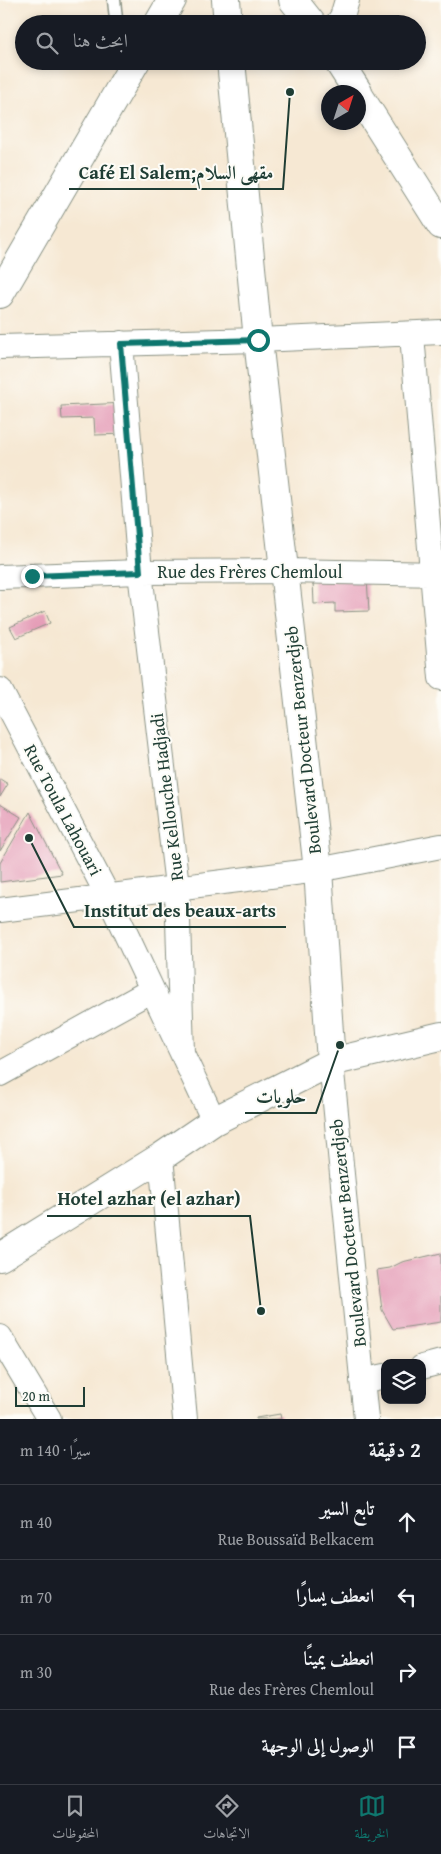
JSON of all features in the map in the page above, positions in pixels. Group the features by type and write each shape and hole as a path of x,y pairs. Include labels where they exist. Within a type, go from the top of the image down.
{"street":[{"path":"163,15 172,0"},
{"path":"226,0 227,15"},
{"path":"293,0 305,15"},
{"path":"343,15 347,0"},
{"path":"2,279 130,70"},
{"name":"Boulevard Docteur Benzerdjeb","path":"233,70 258,340 318,870 331,1062 374,1378 366,1419"},
{"path":"344,70 353,85"},
{"path":"366,106 441,225"},
{"path":"0,347 412,335 441,332"},
{"path":"412,335 436,574 441,678"},
{"name":"Rue Kellouche Hadjadi","path":"121,344 140,572 178,886 182,1053"},
{"name":"Rue des Frères Chemloul","path":"0,577 140,572 436,574"},
{"name":"Rue Toula Lahouari","path":"0,690 108,896 214,1121"},
{"path":"0,910 178,886 318,870 441,846"},
{"path":"0,1074 152,990"},
{"path":"0,1257 161,1157 214,1121 331,1062 441,1036"},
{"path":"161,1157 185,1419"},
{"path":"0,1337 50,1419"},
{"path":"426,1366 441,1362"}],"lane":[{"path":"114,0 116,15"}],"building":[{"path":"125,403 126,434 95,435 94,418 62,419 61,406"},
{"path":"367,578 369,611 335,612 335,603 314,604 313,581"},
{"path":"45,611 50,623 16,638 10,627"},
{"path":"0,779 8,784 0,797"},
{"path":"0,804 21,817 0,851"},
{"path":"30,812 62,874 0,882 0,863"},
{"path":"441,1253 441,1322 393,1329 382,1310 377,1270"},
{"path":"280,1414 281,1419 256,1419 256,1418"}],"place":[{"name":"Café El Salem;مقهى السلام","path":"290,92"},
{"name":"Institut des beaux-arts","path":"29,838"},
{"name":"حلويات","path":"340,1045"},
{"name":"Hotel azhar (el azhar)","path":"261,1311"}],"route":[{"path":"32,576 140,572 121,344 258,340"}]}
